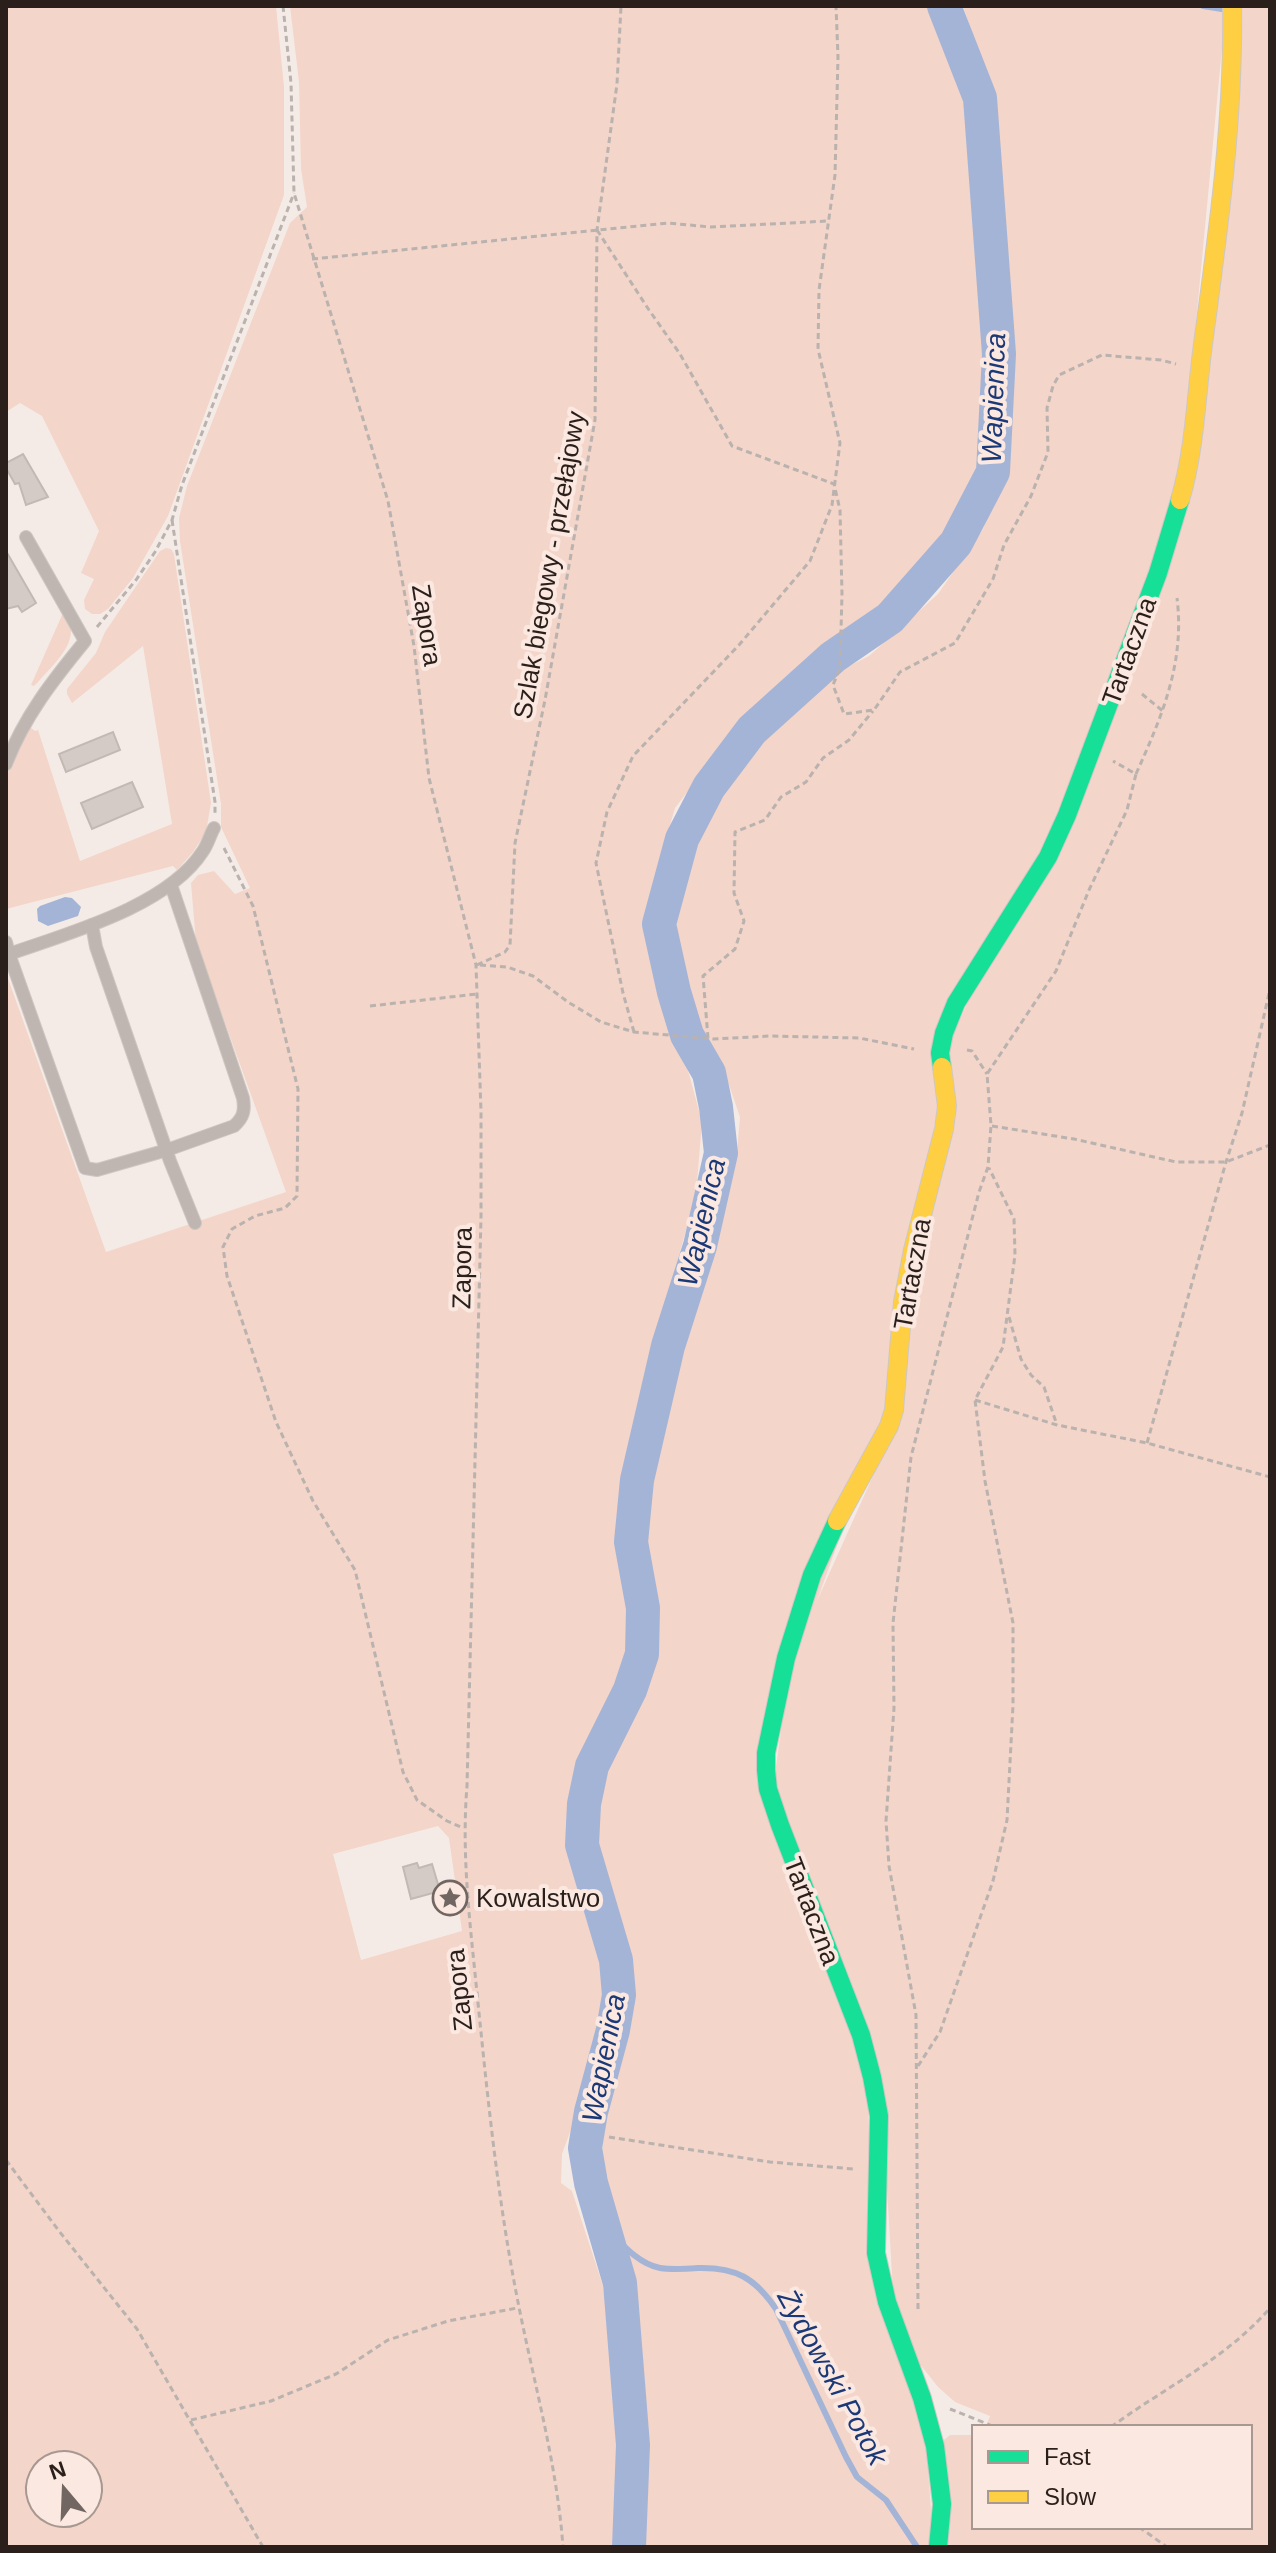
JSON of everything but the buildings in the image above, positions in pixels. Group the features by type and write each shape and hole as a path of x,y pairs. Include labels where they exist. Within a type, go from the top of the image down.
{"street":[{"name":"Tartaczna","path":"938,2547 942,2504 935,2446 922,2398 887,2302 876,2253 879,2116 861,2035 768,1789 766,1753 786,1658 812,1575 833,1529 889,1426 894,1410 903,1302 944,1129 947,1106 940,1053 944,1033 956,1003 1048,857 1093,748 1158,573 1179,506 1195,431 1199,375 1227,162 1233,60 1232,6"}],"lane":[{"path":"6,764 33,708 85,641 26,537"},
{"path":"171,885 243,1098 245,1109 242,1119 234,1126 167,1150 97,1170 85,1168 8,948 92,925 171,885 203,852 214,828"},
{"path":"92,925 96,947 195,1223"}],"path":[{"name":"Zapora","path":"283,6 291,83 294,193 388,501 414,646 429,778 476,965 481,1217 467,1786 463,1828 485,2075 509,2258 540,2403 563,2547"},
{"name":"Szlak biegowy - przełajowy","path":"476,965 505,952 510,945 515,843 545,700 595,420 597,230 617,84 621,6"},
{"path":"634,1032 596,863 607,812 633,756 739,645 810,561 832,505 840,443 818,349 819,290 835,175 836,6"},
{"path":"85,641 136,580 172,520 182,485 294,193"},
{"path":"312,259 668,223 710,227 828,221"},
{"path":"597,230 680,354 732,446 834,484"},
{"path":"708,1038 703,976 735,949 744,921 734,893 735,832 765,820 781,797 806,782 823,758 849,740 900,672 955,643 993,579 1004,545 1031,496 1048,452 1047,408 1059,375 1102,355 1161,360 1188,367 1199,375"},
{"path":"834,484 840,510 842,594 840,668 833,685 844,714 874,710"},
{"path":"172,520 215,802 214,828 253,906 298,1089 297,1196 285,1208 255,1216 232,1229 223,1247 227,1276 276,1422 313,1501 355,1570 403,1772 417,1800 463,1828"},
{"path":"987,1074 1056,971 1089,890 1127,810 1136,774 1164,712 1178,653 1180,619 1176,591"},
{"path":"1093,748 1136,774"},
{"path":"476,965 507,967 533,976 601,1022 634,1032 708,1038 859,1038 940,1053 959,1046 972,1051 987,1074 991,1125 988,1167 911,1457 893,1623 894,1708 886,1821 889,1866 916,2015 918,2314"},
{"path":"1147,1443 1242,1113 1270,989"},
{"path":"370,1006 477,994"},
{"path":"991,1125 1074,1139 1176,1162 1226,1162 1270,1145"},
{"path":"918,2066 940,2032 993,1881 1007,1820 1013,1705 1013,1623 985,1481 975,1400 1003,1347 1015,1255 1014,1219 988,1167"},
{"path":"1008,1314 1021,1359 1031,1375 1044,1387 1057,1425"},
{"path":"975,1400 1057,1425 1147,1443 1270,1477"},
{"path":"609,2137 770,2162 878,2171"},
{"path":"6,2160 137,2329 263,2547"},
{"path":"191,2420 271,2401 336,2374 388,2340 448,2321 519,2308"},
{"path":"1114,2425 1201,2369 1270,2308"},
{"path":"922,2398 990,2425"},
{"path":"1142,2529 1167,2547"}],"shaded area":[{"path":"6,6 276,6 284,87 284,195 168,516 133,578 108,609 100,614 92,614 85,609 84,600 94,579 81,573 99,531 42,416 20,403 6,412"},
{"path":"290,6 932,6 964,95 980,230 986,358 981,466 944,539 883,604 798,668 741,722 675,808 655,876 646,925 663,999 702,1122 696,1194 669,1291 627,1475 623,1536 633,1609 631,1650 580,1768 573,1845 583,1888 607,1961 609,1996 592,2072 562,2154 561,2183 572,2191 603,2286 618,2384 621,2534 618,2547 6,2547 6,973 106,1252 286,1192 196,942 191,883 198,875 214,871 235,894 250,888 221,827 221,804 179,518 187,486 290,223 307,207 301,169 299,82","holes":["438,1826 449,1838 462,1931 361,1960 333,1854"]},
{"path":"963,6 1226,6 1181,480 1063,814 950,1001 940,1091 892,1393 762,1753 868,2079 871,2254 924,2419 934,2547 639,2547 643,2473 641,2392 625,2279 601,2160 605,2125 634,2001 633,1958 606,1897 591,1850 593,1813 602,1772 641,1695 655,1655 658,1605 644,1540 649,1485 678,1352 737,1153 740,1117 727,1079 709,1048 691,996 676,924 694,844 719,795 757,739 820,681 869,656 938,594 983,529 1001,478 1014,360 1006,235 993,94"},
{"path":"1237,6 1270,6 1270,2547 941,2547 939,2444 950,2435 972,2435 972,2529 1252,2529 1252,2425 987,2425 990,2416 955,2402 938,2387 911,2353 894,2310 883,2117 773,1788 791,1659 894,1429 950,1042 1173,545"},
{"path":"166,548 174,554 211,803 206,832 177,870 173,866 6,909 6,778 27,725 38,730 80,861 172,824 143,646 72,703 67,694 67,689 96,653 105,632 160,551"},
{"path":"63,613 71,629 67,645 59,659 34,686 31,685"}],"water":[{"path":"65,897 72,898 81,907 78,916 48,926 38,921 37,909 40,906"}],"waterway":[{"name":"Wapienica","path":"629,2547 633,2445 620,2283 591,2183 585,2148 619,1995 616,1960 582,1845 584,1804 592,1766 630,1690 642,1654 643,1608 631,1542 637,1480 668,1346 700,1246 721,1153 709,1073 687,1035 659,924 682,839 709,787 752,730 833,657 890,618 956,543 993,472 999,354 980,98 944,6"},
{"path":"1203,6 1222,9"},
{"name":"Żydowski Potok","path":"606,2228 630,2252 652,2266 734,2272 760,2289 776,2309 857,2477 886,2500 917,2547"}],"traffic: fast":[{"path":"942,1067 940,1053 944,1033 956,1003 1048,857 1067,815 1158,573 1180,500"},
{"path":"837,1521 812,1575 786,1658 766,1753 766,1770 768,1789 780,1825 861,2035 872,2077 879,2116 876,2253 887,2302 922,2398 935,2446 942,2504 938,2547"}],"traffic: slow":[{"path":"1180,500 1192,442 1224,176 1232,6"},
{"path":"837,1521 889,1426 894,1410 903,1302 944,1129 947,1106 942,1067"}],"place":[{"name":"Kowalstwo","path":"450,1898"}]}
